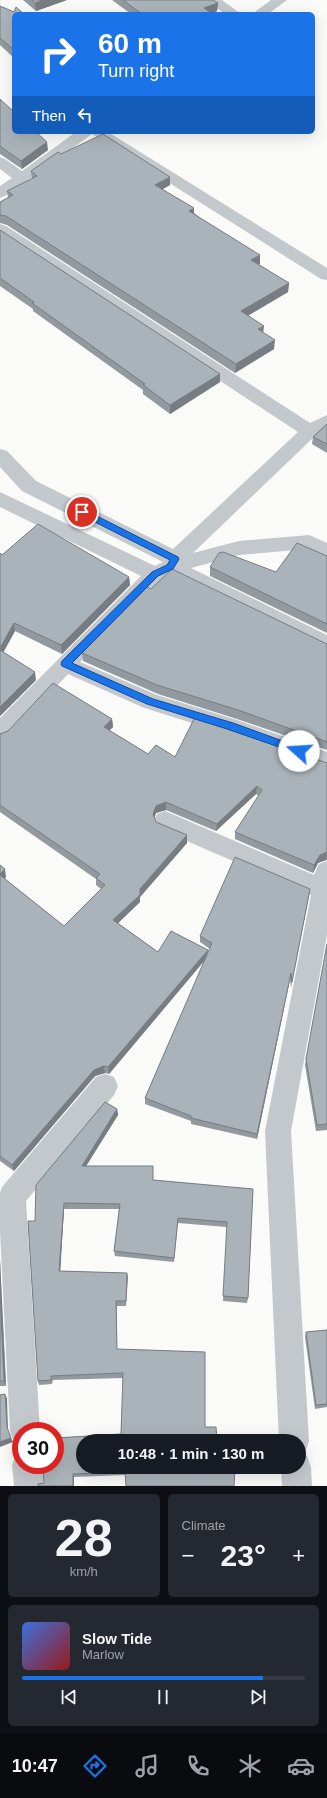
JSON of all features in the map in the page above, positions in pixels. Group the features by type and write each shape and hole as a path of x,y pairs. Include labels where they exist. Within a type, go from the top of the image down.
{"street":[{"path":"212,0 231,12"},
{"path":"262,12 280,0"},
{"path":"0,193 83,134"},
{"path":"101,134 327,275"},
{"path":"0,162 22,178"},
{"path":"0,230 310,431"},
{"path":"0,732 65,664 167,566 310,431 327,421"},
{"path":"0,455 29,486 167,566 327,644"},
{"path":"0,500 167,566 238,548 309,542 327,552"},
{"path":"65,664 150,701 229,726 327,761"},
{"path":"165,821 325,881 278,1131 294,1434"},
{"path":"24,1422 6,1192 105,1086"},
{"path":"27,1474 28,1486"},
{"path":"296,1474 297,1486"}],"building":[{"path":"32,0 43,0 35,3"},
{"path":"123,0 213,0 218,3 204,8 210,12 139,12"},
{"path":"0,6 14,12 12,12 12,48 0,38"},
{"path":"16,7 22,12 14,12"},
{"path":"0,99 12,110 12,134 38,134 47,142 21,161 0,146"},
{"path":"103,134 170,177 155,185 194,208 189,211 260,255 251,260 289,283 241,311 264,326 258,329 275,340 236,364 6,216 0,215 0,202 13,195 7,191 37,176 31,171 58,152 61,154"},
{"path":"0,230 220,374 170,405 143,385 145,384 32,303 34,302 0,278"},
{"path":"327,424 327,444 313,437"},
{"path":"38,524 129,577 61,645 14,623 0,648 0,553 2,555"},
{"path":"297,543 327,556 327,624 210,567 219,553 223,552 276,572"},
{"path":"172,569 327,644 327,742 238,710 157,685 82,653 147,587 151,589"},
{"path":"0,650 35,672 0,707"},
{"path":"53,683 112,719 104,727 148,754 156,745 175,757 195,717 327,763 327,852 320,855 314,865 235,832 262,790 257,786 217,824 166,802 156,806 153,814 156,822 187,835 140,889 140,895 113,920 158,952 171,931 208,950 108,1067 104,1066 94,1070 12,1165 0,1156 0,875 64,926 105,885 96,878 100,874 0,805 0,734 8,731"},
{"path":"235,857 310,889 292,982 291,973 257,1134 191,1118 191,1116 145,1098 212,943 200,936"},
{"path":"0,865 5,869 0,874"},
{"path":"327,944 327,1124 317,1125 306,1059"},
{"path":"105,1102 117,1109 82,1166 153,1166 153,1180 253,1189 248,1298 223,1296 227,1222 178,1218 174,1258 114,1251 120,1204 64,1203 59,1271 127,1273 126,1301 116,1301 117,1349 205,1352 205,1427 216,1427 216,1434 121,1434 123,1373 51,1376 51,1380 38,1381 28,1221 35,1221 36,1185"},
{"path":"0,1291 4,1381 0,1381"},
{"path":"327,1330 327,1404 316,1405 306,1332"},
{"path":"5,1394 7,1427 11,1438 0,1442 0,1395"},
{"path":"64,1437 76,1437 76,1474 73,1474 73,1486 38,1486 38,1484 44,1483 44,1474 64,1474"},
{"path":"125,1474 235,1474 234,1486 126,1486"}],"route":[{"path":"82,512 175,559 170,567 155,574 65,664 150,701 229,726 299,751"}]}
